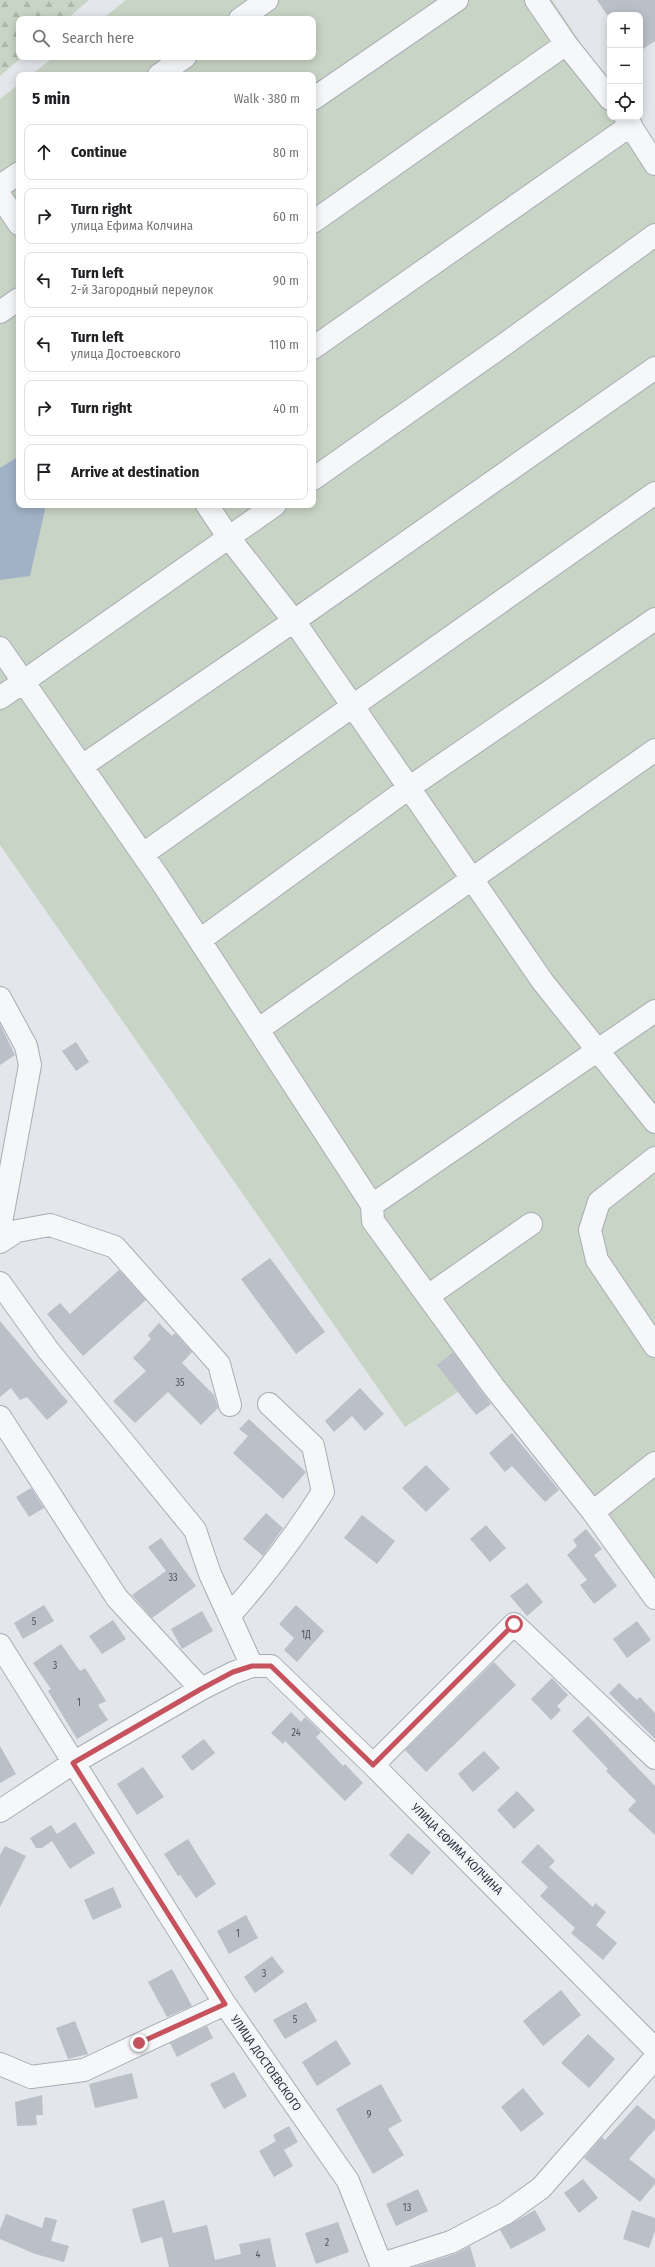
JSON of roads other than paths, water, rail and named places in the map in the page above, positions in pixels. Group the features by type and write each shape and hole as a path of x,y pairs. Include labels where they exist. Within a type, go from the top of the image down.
{"street":[{"path":"244,16 267,0"},
{"path":"316,96 457,0"},
{"path":"536,0 566,44 607,95"},
{"path":"316,220 566,44"},
{"path":"163,72 181,60"},
{"path":"316,346 628,121 655,164"},
{"path":"0,186 16,175"},
{"path":"0,196 16,220"},
{"path":"316,477 655,236"},
{"path":"0,312 16,301"},
{"path":"82,766 294,621 655,368"},
{"path":"143,854 655,493"},
{"path":"209,508 229,538 294,621 473,878 543,982 655,1122"},
{"path":"0,698 272,508"},
{"path":"200,940 410,787 655,619"},
{"path":"0,648 143,854 259,1029 372,1205 373,1221 494,1386 593,1512 655,1598"},
{"path":"259,1029 655,750"},
{"path":"0,998 26,1046 30,1066 0,1228"},
{"path":"372,1205 655,1011"},
{"path":"655,1158 599,1202 590,1230 597,1260 655,1346"},
{"path":"428,1296 531,1224"},
{"path":"0,1242 17,1231 50,1225 115,1247 219,1364 230,1406"},
{"path":"0,1283 48,1350 195,1530 210,1574 252,1666"},
{"path":"229,1616 254,1587 300,1527 323,1492 313,1446 269,1404"},
{"path":"0,1417 117,1598 201,1689"},
{"path":"593,1512 655,1463"},
{"path":"373,1765 514,1624 655,1758"},
{"name":"УЛИЦА ДОСТОЕВСКОГО","path":"0,1645 225,2004 348,2181 382,2266"},
{"name":"УЛИЦА ЕФИМА КОЛЧИНА","path":"0,1811 73,1763 201,1689 233,1672 252,1666 271,1666 373,1765 655,2049"},
{"path":"0,2064 31,2077 84,2070 225,2004"},
{"path":"382,2266 452,2242 506,2213 541,2188 655,2058"}],"water":[{"path":"16,458 16,508 45,508 30,576 0,580 0,468"}]}
